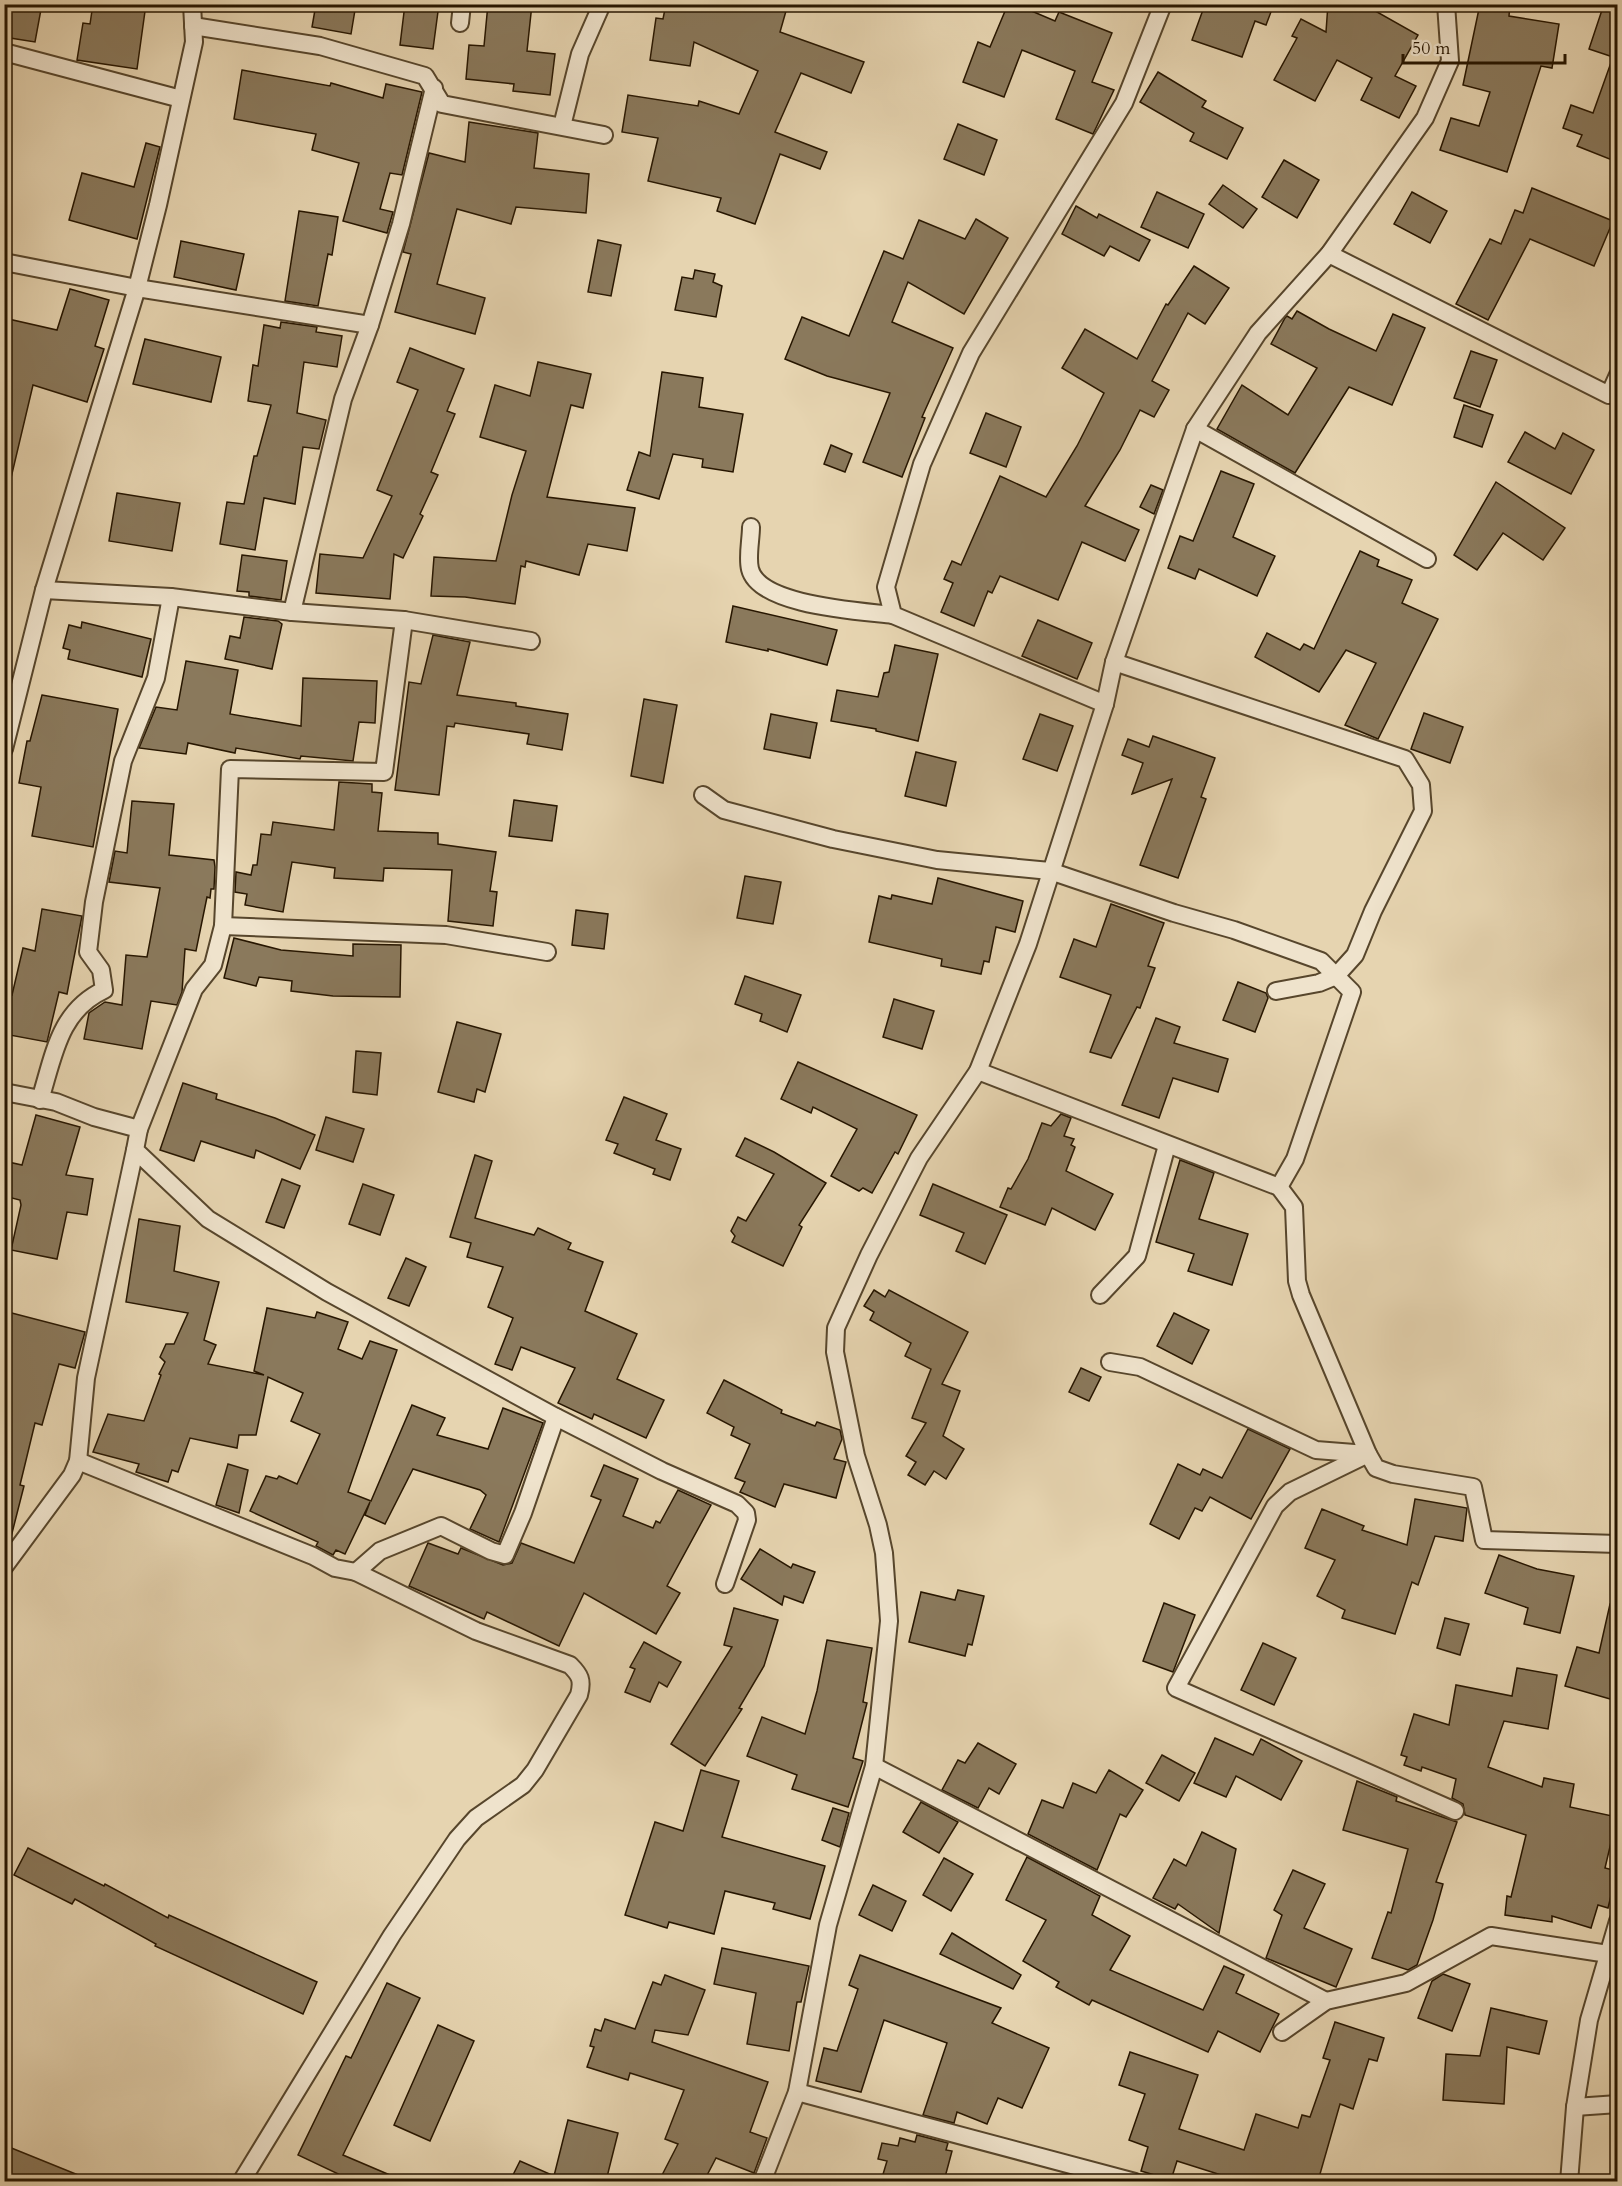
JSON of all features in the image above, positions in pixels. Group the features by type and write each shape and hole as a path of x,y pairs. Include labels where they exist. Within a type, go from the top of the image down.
{"street":[{"path":"4,749 44,590 137,288 194,42 192,4"},
{"path":"460,24 462,4"},
{"path":"562,126 580,54 602,4"},
{"path":"893,615 886,587 922,464 971,352 1124,103 1163,4"},
{"path":"762,2181 797,2092 828,1925 874,1766 889,1621 884,1554 878,1525 856,1456 835,1352 836,1328 869,1256 920,1158 978,1071 1028,944 1105,704 1114,662 1195,429 1258,333 1329,254 1425,118 1450,61 1446,4"},
{"path":"194,26 320,46 425,76 442,104 604,135"},
{"path":"4,52 182,99"},
{"path":"292,612 343,399 370,325 401,224 434,88"},
{"path":"1329,254 1609,395 1617,375"},
{"path":"4,262 137,288 370,325"},
{"path":"1195,429 1427,559"},
{"path":"751,527 750,570 765,590 795,600 893,615 1105,704"},
{"path":"44,590 171,597 292,612 404,620 531,641"},
{"path":"40,1100 67,1020 85,999 104,990 101,970 88,952 94,902 123,761 156,678 171,597"},
{"path":"4,1568 72,1475 78,1461 86,1378 139,1129 194,989 213,965 223,926 230,769 384,772 404,620"},
{"path":"1114,662 1405,759 1421,784 1423,811 1373,911 1355,955 1336,976 1319,983 1276,991"},
{"path":"703,795 724,810 833,839 937,861 1050,871 1174,913 1234,930 1321,962 1352,992 1295,1159 1279,1187"},
{"path":"223,926 446,935 547,952"},
{"path":"978,1071 1279,1187 1294,1207 1297,1281 1301,1295 1376,1468 1393,1474 1473,1487 1484,1540 1617,1544"},
{"path":"4,1092 56,1102 94,1117 139,1129"},
{"path":"1100,1295 1137,1256 1167,1144"},
{"path":"135,1150 208,1219 327,1292 556,1417 662,1471 737,1504 746,1513 743,1534 725,1584"},
{"path":"1110,1362 1140,1367 1316,1450 1368,1454"},
{"path":"356,1572 380,1551 441,1526 490,1551 505,1555 523,1513 556,1417"},
{"path":"1368,1454 1290,1492 1275,1506 1176,1688 1455,1811"},
{"path":"78,1461 313,1556 335,1568 356,1572 476,1631 570,1665 580,1676 582,1685 579,1695 535,1770 511,1795 476,1818 451,1849 392,1935 242,2181"},
{"path":"874,1766 1326,2001"},
{"path":"1569,2181 1575,2107 1589,2020 1617,1921"},
{"path":"1282,2032 1326,2001 1406,1983 1491,1936 1608,1954"},
{"path":"797,2092 1135,2181"},
{"path":"1575,2107 1617,2104"}],"building":[{"path":"4,4 42,4 35,42 4,37"},
{"path":"93,4 146,4 137,69 77,60 83,23 90,24"},
{"path":"316,4 356,4 351,34 312,27"},
{"path":"405,4 439,4 433,49 400,45"},
{"path":"488,4 532,4 527,51 555,54 550,95 513,91 514,84 466,79 469,45 484,46"},
{"path":"666,4 788,4 780,32 864,62 851,93 801,73 775,132 827,152 820,169 780,154 755,224 717,211 721,198 648,181 658,138 622,132 628,95 698,106 699,101 739,114 758,71 694,42 690,66 650,60 656,18 663,19"},
{"path":"1008,4 1015,4 1055,21 1059,12 1112,33 1092,82 1114,90 1093,134 1056,119 1075,71 1022,50 1004,97 963,82 978,42 990,47"},
{"path":"1216,4 1274,4 1266,25 1255,21 1242,57 1192,40 1204,7 1213,10"},
{"path":"1328,4 1363,4 1418,35 1395,76 1416,86 1399,118 1361,100 1372,78 1337,60 1315,101 1274,80 1297,38 1292,36 1301,19 1326,32"},
{"path":"1480,4 1510,4 1509,16 1559,24 1552,68 1541,66 1507,172 1440,150 1451,118 1479,126 1490,92 1463,85"},
{"path":"1604,4 1617,9 1617,162 1577,146 1582,135 1563,128 1571,105 1593,113 1613,57 1589,49"},
{"path":"242,70 330,86 331,83 383,98 386,84 422,92 402,175 390,173 380,209 393,212 387,233 343,221 359,163 312,150 316,134 234,119"},
{"path":"1158,72 1206,101 1202,107 1243,128 1227,159 1190,141 1194,133 1140,102"},
{"path":"469,122 538,133 534,168 589,174 586,213 516,207 511,224 457,209 437,284 485,298 475,334 395,312 411,254 403,252 429,153 465,162"},
{"path":"958,124 997,140 984,175 944,159"},
{"path":"146,143 160,147 137,239 69,220 82,173 134,187"},
{"path":"1284,160 1319,180 1297,218 1262,197"},
{"path":"1223,185 1257,209 1243,228 1209,204"},
{"path":"1532,188 1613,221 1594,266 1530,239 1488,320 1456,304 1490,239 1501,244 1515,210 1523,213"},
{"path":"1157,192 1204,214 1188,248 1141,227"},
{"path":"1412,192 1447,211 1430,243 1394,224"},
{"path":"1076,206 1097,218 1099,214 1150,240 1139,261 1110,246 1104,256 1062,234"},
{"path":"299,211 338,217 332,255 328,254 318,306 285,301"},
{"path":"976,219 1008,238 964,314 908,282 892,322 953,348 922,417 925,418 902,477 863,462 890,393 827,376 785,359 802,317 849,336 884,251 903,259 919,220 965,239"},
{"path":"598,240 621,245 611,296 588,292"},
{"path":"181,241 244,254 236,290 174,277"},
{"path":"1194,266 1229,288 1205,324 1188,313 1152,381 1169,390 1154,417 1140,410 1120,450 1085,506 1139,530 1125,561 1082,542 1058,600 1000,576 992,593 988,591 974,626 941,612 953,583 944,579 952,561 961,565 1000,476 1046,497 1077,446 1104,393 1062,368 1085,329 1137,359 1166,304 1168,305"},
{"path":"695,270 715,274 713,282 722,286 716,317 675,310 682,277 693,279"},
{"path":"70,289 109,300 95,346 104,349 87,402 33,385 11,478 4,477 4,318 57,330"},
{"path":"1297,311 1376,351 1393,314 1425,328 1392,405 1349,387 1295,473 1217,429 1242,385 1288,415 1317,368 1271,344 1285,318 1287,316 1292,319"},
{"path":"281,322 317,327 316,332 342,336 337,367 304,362 297,413 326,420 319,449 303,447 295,504 264,498 255,550 220,544 227,502 244,504 254,456 257,456 271,405 248,401 253,365 258,366 264,325 280,328"},
{"path":"145,339 221,357 211,402 133,384"},
{"path":"410,348 464,369 447,411 455,414 431,472 438,475 420,514 423,516 403,558 394,554 390,599 316,593 320,554 363,558 392,496 377,490 418,390 397,382"},
{"path":"1471,351 1497,360 1480,407 1454,398"},
{"path":"538,362 591,374 583,408 571,405 547,497 635,508 627,551 588,544 579,575 526,561 525,567 521,566 515,604 465,597 431,596 434,557 496,561 512,495 526,451 480,437 495,385 530,396"},
{"path":"662,372 703,378 699,407 743,414 733,472 702,467 703,459 673,454 659,499 627,490 639,452 650,456"},
{"path":"1464,405 1493,415 1482,447 1454,437"},
{"path":"986,413 1021,427 1006,467 970,453"},
{"path":"1525,432 1555,449 1563,433 1594,450 1571,494 1508,462"},
{"path":"831,445 852,454 845,472 824,464"},
{"path":"1221,471 1254,484 1233,537 1275,556 1257,596 1199,569 1195,579 1168,568 1180,536 1193,541"},
{"path":"1496,482 1565,528 1543,560 1503,533 1477,570 1454,555"},
{"path":"1151,485 1163,490 1154,514 1140,507"},
{"path":"117,493 180,503 172,551 109,541"},
{"path":"1360,551 1379,560 1377,566 1412,580 1402,603 1438,619 1378,739 1345,725 1376,663 1346,650 1319,692 1255,657 1267,633 1300,650 1304,644 1314,649"},
{"path":"242,555 287,561 281,600 249,596 249,592 237,591"},
{"path":"733,606 837,630 827,665 768,649 768,651 726,642"},
{"path":"244,617 278,621 282,624 272,669 225,659 230,636 240,638"},
{"path":"1038,620 1092,643 1077,679 1022,656"},
{"path":"82,622 151,639 142,677 68,659 70,650 63,648 69,625 81,628"},
{"path":"433,635 470,642 457,695 516,703 516,706 568,714 562,750 527,744 529,734 455,723 454,727 447,726 439,795 395,790 409,682 421,684"},
{"path":"895,645 938,654 918,741 876,731 876,729 831,721 837,690 878,697 884,673 889,672"},
{"path":"186,661 238,670 230,714 301,726 303,678 377,681 375,723 359,722 353,761 301,756 300,759 236,748 235,753 188,743 186,754 139,748 156,707 177,710"},
{"path":"42,695 118,709 93,847 32,836 41,787 19,783 27,741 30,741"},
{"path":"644,699 677,705 663,783 631,776"},
{"path":"1424,713 1463,727 1450,763 1411,749"},
{"path":"771,714 817,723 810,758 764,749"},
{"path":"1040,714 1073,726 1057,771 1023,759"},
{"path":"1153,736 1215,758 1201,797 1206,799 1178,878 1140,865 1172,779 1132,794 1143,763 1122,755 1128,739 1149,747"},
{"path":"916,752 956,762 946,806 905,796"},
{"path":"339,782 372,784 372,792 382,793 378,831 438,833 438,844 496,852 490,891 497,892 493,926 448,921 452,870 384,868 383,881 334,878 335,868 292,862 283,912 245,905 247,894 235,892 236,872 251,875 253,865 257,865 261,834 271,835 273,822 334,830"},
{"path":"514,800 557,806 552,841 509,836"},
{"path":"132,801 174,804 169,855 214,860 215,867 214,889 211,889 210,898 207,897 196,951 185,949 182,992 177,1005 151,1001 142,1049 84,1039 89,1013 105,1002 122,1005 126,955 147,957 160,888 109,882 115,851 127,853"},
{"path":"745,876 781,882 773,924 737,918"},
{"path":"938,878 1023,901 1015,932 996,927 989,962 984,961 981,974 941,966 942,959 869,942 879,896 891,899 892,895 932,904"},
{"path":"1111,904 1164,923 1148,966 1155,968 1140,1008 1137,1007 1111,1058 1090,1052 1111,995 1060,977 1074,939 1096,947"},
{"path":"42,909 82,916 67,994 59,992 47,1042 4,1034 4,993 12,995 23,948 35,951"},
{"path":"576,910 608,914 604,949 572,945"},
{"path":"234,938 281,950 353,956 353,944 401,945 400,997 333,996 291,991 292,981 259,977 256,986 224,978"},
{"path":"745,976 801,995 787,1032 760,1021 762,1014 735,1004"},
{"path":"1238,982 1266,993 1268,998 1255,1032 1223,1020"},
{"path":"894,999 934,1011 922,1049 883,1037"},
{"path":"1156,1018 1180,1027 1174,1043 1228,1059 1218,1092 1173,1078 1159,1118 1122,1105"},
{"path":"457,1022 501,1034 485,1092 477,1089 474,1102 438,1092"},
{"path":"356,1051 381,1053 377,1095 353,1092"},
{"path":"798,1062 917,1115 898,1154 895,1152 872,1193 863,1188 859,1191 831,1176 857,1129 813,1107 811,1113 781,1099"},
{"path":"183,1083 217,1094 216,1099 275,1118 315,1135 300,1169 256,1150 254,1158 201,1141 194,1161 160,1150"},
{"path":"624,1097 667,1114 656,1140 681,1149 670,1180 653,1174 655,1169 614,1153 618,1144 606,1140"},
{"path":"1061,1114 1071,1118 1064,1136 1074,1139 1071,1145 1075,1147 1066,1171 1113,1194 1095,1230 1052,1208 1045,1225 1000,1207 1008,1188 1011,1189 1028,1159 1042,1123 1051,1126"},
{"path":"36,1115 80,1127 66,1175 93,1179 87,1215 67,1212 57,1259 11,1250 21,1205 20,1200 4,1196 4,1161 22,1165"},
{"path":"326,1117 364,1129 353,1162 316,1150"},
{"path":"745,1138 774,1152 826,1183 799,1225 802,1227 783,1266 732,1242 735,1236 731,1231 738,1217 746,1221 774,1174 736,1156"},
{"path":"475,1155 492,1161 475,1218 534,1235 538,1228 571,1243 568,1249 603,1262 585,1311 637,1334 617,1379 664,1400 646,1438 594,1414 592,1419 558,1403 575,1368 521,1347 512,1370 495,1364 513,1318 488,1307 503,1267 467,1257 471,1243 450,1237"},
{"path":"1180,1160 1214,1173 1199,1219 1248,1234 1232,1285 1188,1271 1194,1254 1156,1242"},
{"path":"282,1179 300,1186 284,1228 266,1222"},
{"path":"363,1184 394,1195 380,1235 349,1224"},
{"path":"933,1184 1007,1215 985,1264 956,1251 964,1233 920,1215"},
{"path":"139,1219 180,1226 174,1271 219,1282 204,1340 216,1345 208,1364 264,1375 254,1371 267,1308 315,1318 317,1312 348,1322 338,1349 362,1359 370,1341 397,1350 348,1492 371,1501 412,1405 445,1418 437,1435 488,1449 503,1408 543,1423 499,1542 470,1529 486,1495 480,1490 413,1469 385,1524 365,1515 370,1502 345,1554 336,1550 333,1555 316,1546 318,1542 250,1511 266,1476 277,1479 279,1476 297,1484 320,1434 291,1421 303,1393 268,1377 256,1435 239,1435 237,1448 190,1438 178,1472 172,1470 168,1482 136,1472 139,1464 93,1452 108,1414 144,1421 165,1362 160,1357 166,1344 174,1344 188,1313 126,1302"},
{"path":"406,1258 426,1267 409,1306 388,1298"},
{"path":"874,1290 885,1297 889,1290 968,1332 942,1384 960,1391 943,1436 964,1449 946,1479 934,1471 925,1485 908,1475 916,1462 906,1456 926,1423 912,1418 931,1369 905,1356 911,1343 870,1320 874,1312 864,1306"},
{"path":"4,1311 85,1332 75,1368 59,1364 42,1425 35,1423 20,1485 24,1486 10,1541 4,1541"},
{"path":"1174,1313 1209,1330 1192,1364 1157,1346"},
{"path":"1081,1368 1101,1377 1089,1401 1069,1392"},
{"path":"724,1380 782,1410 781,1413 815,1426 817,1422 840,1430 842,1439 834,1459 846,1462 836,1498 784,1484 775,1507 740,1492 745,1482 735,1478 750,1444 731,1435 734,1427 707,1413"},
{"path":"1248,1429 1290,1449 1251,1519 1210,1497 1202,1511 1195,1508 1179,1539 1150,1524 1178,1464 1200,1475 1203,1469 1222,1478"},
{"path":"228,1464 248,1470 239,1513 216,1505"},
{"path":"604,1465 638,1479 623,1516 653,1528 656,1521 660,1523 678,1490 711,1505 667,1586 680,1593 656,1634 584,1593 559,1646 487,1612 484,1619 409,1586 428,1543 458,1554 461,1548 503,1565 512,1563 521,1543 574,1563 601,1500 591,1496"},
{"path":"1415,1499 1467,1508 1463,1541 1435,1536 1418,1585 1412,1582 1395,1634 1342,1618 1345,1610 1317,1596 1335,1560 1305,1548 1322,1509 1364,1526 1362,1530 1407,1545"},
{"path":"760,1549 791,1568 793,1564 815,1572 803,1603 784,1596 782,1605 741,1579"},
{"path":"1499,1555 1537,1569 1574,1576 1560,1633 1524,1624 1528,1608 1485,1593"},
{"path":"958,1590 984,1596 972,1645 968,1644 965,1656 909,1642 921,1592 955,1600"},
{"path":"1164,1603 1195,1615 1173,1672 1143,1661"},
{"path":"1610,1604 1617,1605 1617,1701 1565,1686 1577,1647 1599,1653"},
{"path":"734,1608 778,1620 764,1666 739,1708 742,1709 705,1766 671,1744 732,1647 724,1645"},
{"path":"1445,1618 1469,1624 1460,1655 1437,1648"},
{"path":"827,1640 872,1648 863,1702 867,1703 853,1758 863,1761 848,1807 792,1789 797,1775 747,1756 762,1717 805,1734 817,1691"},
{"path":"644,1642 681,1662 667,1687 659,1682 650,1702 625,1692 635,1669 630,1667"},
{"path":"1263,1643 1296,1658 1274,1705 1241,1690"},
{"path":"1517,1668 1557,1675 1548,1729 1504,1721 1488,1767 1542,1787 1544,1778 1574,1784 1570,1807 1617,1817 1605,1868 1617,1871 1608,1908 1598,1905 1591,1928 1552,1916 1552,1922 1505,1915 1507,1896 1511,1897 1526,1835 1465,1815 1463,1804 1452,1798 1456,1779 1422,1767 1421,1771 1404,1765 1407,1757 1401,1755 1414,1714 1449,1725 1456,1685 1512,1696"},
{"path":"1215,1738 1253,1755 1261,1739 1302,1761 1281,1800 1236,1776 1226,1797 1194,1783"},
{"path":"978,1743 1016,1764 999,1794 989,1788 978,1808 942,1790 958,1760 965,1763"},
{"path":"1162,1755 1195,1773 1179,1801 1146,1783"},
{"path":"701,1770 739,1781 722,1837 825,1866 810,1919 773,1909 775,1903 725,1891 714,1934 669,1922 667,1928 625,1915 655,1822 683,1831"},
{"path":"1109,1770 1143,1790 1126,1817 1120,1814 1097,1870 1028,1834 1042,1800 1063,1808 1073,1783 1096,1793"},
{"path":"1357,1781 1397,1797 1396,1801 1457,1822 1436,1882 1443,1884 1433,1920 1417,1965 1408,1970 1372,1958 1388,1912 1391,1913 1408,1849 1343,1830"},
{"path":"921,1802 958,1822 939,1853 903,1832"},
{"path":"833,1808 849,1813 840,1847 822,1840"},
{"path":"1202,1832 1236,1849 1219,1933 1178,1904 1175,1909 1153,1898 1174,1859 1186,1866"},
{"path":"28,1848 104,1886 105,1884 168,1918 169,1915 317,1982 303,2014 155,1946 156,1944 75,1899 72,1904 14,1875"},
{"path":"1027,1857 1100,1896 1092,1915 1130,1936 1110,1970 1203,2010 1224,1966 1244,1975 1236,1993 1279,2014 1260,2052 1218,2031 1208,2052 1092,2000 1089,2005 1056,1987 1059,1982 1023,1961 1046,1920 1006,1900"},
{"path":"944,1858 973,1874 951,1911 923,1895"},
{"path":"1293,1870 1325,1884 1304,1928 1352,1949 1336,1987 1266,1958 1282,1915 1274,1910"},
{"path":"873,1885 906,1901 892,1931 859,1915"},
{"path":"952,1933 1021,1975 1013,1989 940,1954"},
{"path":"722,1948 809,1966 801,2002 797,2002 789,2051 747,2044 756,1993 714,1984"},
{"path":"860,1955 1001,2008 992,2023 1049,2048 1022,2108 998,2098 987,2124 957,2112 954,2123 923,2115 947,2043 884,2020 861,2092 816,2081 824,2048 837,2051 858,1989 849,1985"},
{"path":"1443,1974 1470,1984 1452,2031 1418,2018 1432,1981"},
{"path":"665,1975 705,1990 688,2035 655,2030 652,2042 768,2082 750,2132 767,2138 754,2173 716,2158 704,2181 659,2181 678,2144 665,2139 684,2090 630,2073 628,2080 587,2067 594,2047 590,2046 595,2029 601,2031 605,2019 635,2029 653,1982 661,1985"},
{"path":"387,1983 420,1998 343,2155 404,2181 353,2181 298,2155 346,2056 351,2058"},
{"path":"1491,2008 1547,2021 1539,2054 1507,2047 1504,2104 1443,2100 1446,2054 1480,2056"},
{"path":"1335,2022 1384,2038 1377,2061 1369,2059 1353,2109 1340,2104 1318,2181 1240,2181 1177,2161 1171,2180 1141,2171 1148,2147 1129,2140 1145,2094 1119,2085 1130,2052 1198,2075 1179,2129 1244,2150 1256,2114 1298,2128 1302,2115 1310,2117 1330,2060 1323,2058"},
{"path":"438,2025 474,2041 430,2141 394,2125"},
{"path":"568,2120 618,2133 606,2181 510,2181 520,2161 554,2176"},
{"path":"917,2135 948,2143 946,2150 952,2151 944,2181 881,2181 887,2161 878,2159 882,2143 898,2146 900,2138 915,2142"},
{"path":"4,2145 93,2181 4,2181"}]}
